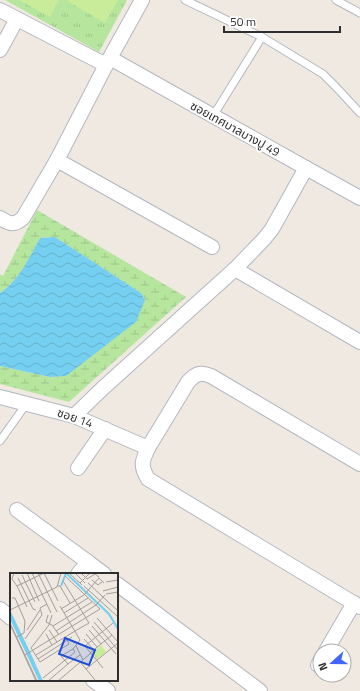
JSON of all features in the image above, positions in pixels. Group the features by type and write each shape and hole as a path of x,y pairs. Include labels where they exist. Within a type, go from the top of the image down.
{"street":[{"path":"0,218 9,223 14,223 19,222 23,218 57,160 142,0"},
{"name":"ซอยเทศบาลบางปู 49","path":"0,10 108,62 213,116 360,198"},
{"path":"0,50 17,19"},
{"path":"57,160 212,247"},
{"path":"74,416 103,388 235,270 264,239 272,229 306,168"},
{"path":"235,270 360,342"},
{"path":"331,643 357,605 148,479 142,466 148,448 188,382 193,376 204,374 218,380 360,464"},
{"name":"ซอย 14","path":"0,397 74,416 148,448"},
{"path":"78,468 104,429"},
{"path":"17,510 103,573"},
{"path":"79,573 88,562"},
{"path":"118,585 260,691"},
{"path":"0,609 10,617"},
{"path":"94,681 108,691"}],"lane":[{"path":"186,0 262,36 323,74 360,113"},
{"path":"336,0 360,13"},
{"path":"213,116 262,36"},
{"path":"0,441 27,404"}],"green space":[{"path":"5,0 127,0 99,52"},
{"path":"19,0 59,0 50,17"},
{"path":"118,0 105,23 67,1"},
{"path":"37,210 186,297 69,402 0,384 0,366 50,377 66,376 145,300 141,293 55,237 40,238 28,261 13,282 0,293 0,274 3,276"}],"water":[{"path":"55,237 141,293 145,300 136,322 66,376 50,377 0,366 0,293 13,282 28,261 40,238"}]}
